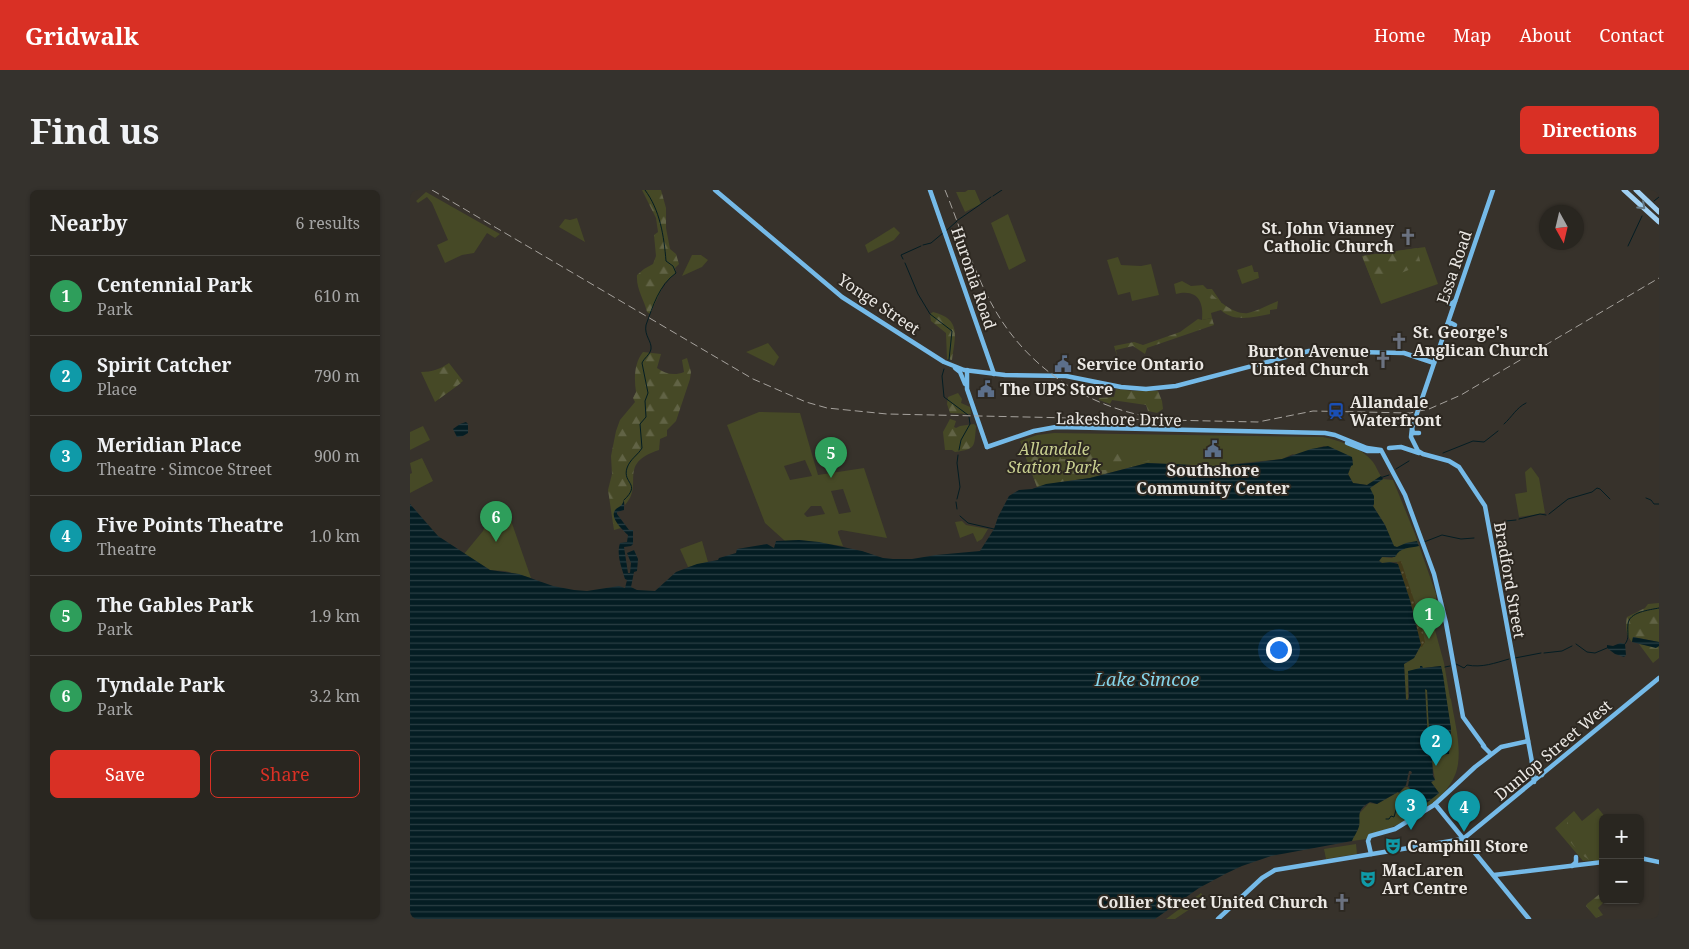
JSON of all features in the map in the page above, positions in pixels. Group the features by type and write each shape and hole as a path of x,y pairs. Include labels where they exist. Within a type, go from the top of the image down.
{"highway":[{"path":"1624,190 1659,222"},
{"path":"1636,190 1659,212"}],"main road":[{"name":"Yonge Street","path":"715,190 850,301 954,367 1023,377 1072,376 1121,387 1146,389 1176,386 1309,351 1404,352 1434,363"},
{"name":"Huronia Road","path":"930,190 994,374"},
{"name":"Essa Road","path":"1420,453 1414,446 1411,437 1412,428 1493,190"},
{"path":"1447,302 1451,304 1455,301"},
{"path":"1447,325 1451,323 1455,325"},
{"path":"954,367 960,372 966,385 986,447"},
{"path":"966,385 967,370"},
{"name":"Lakeshore Drive","path":"986,447 1050,427 1324,433 1335,435 1367,448 1381,450"},
{"path":"1412,428 1413,433 1419,433"},
{"name":"Lakeshore Drive","path":"986,447 1035,433 1058,430 1320,436 1344,441 1367,451 1381,450"},
{"path":"984,441 994,444"},
{"name":"Bradford Street","path":"1389,448 1401,447 1449,461 1459,467 1485,506 1532,762 1534,782"},
{"path":"1381,450 1393,472"},
{"path":"1381,450 1393,472 1422,542 1440,598 1465,722"},
{"path":"1422,542 1439,603 1460,710 1465,722 1491,754"},
{"name":"Dunlop Street West","path":"1463,839 1659,678"},
{"path":"1371,854 1368,839 1371,835 1395,829 1434,805 1501,747 1528,741"},
{"path":"1532,762 1542,775"},
{"path":"1434,805 1530,919"},
{"path":"1218,919 1260,879 1273,870 1463,839"},
{"path":"1572,866 1576,862 1576,858"},
{"path":"1644,859 1659,862"},
{"path":"1494,875 1599,863"},
{"path":"1517,872 1518,865"},
{"path":"1499,881 1503,874"}],"green space":[{"path":"642,190 661,190 666,208 666,228 670,249 676,254 679,264 675,268 676,273 664,284 650,314 647,312 639,289 637,275 653,264 656,256 654,235 658,232 656,218"},
{"path":"975,190 981,204 965,212 956,192"},
{"path":"426,192 500,234 495,238 487,233 474,253 462,255 445,263 437,245 448,240 432,203 427,197 418,203 416,201"},
{"path":"1008,214 1026,261 1009,270 991,223"},
{"path":"577,218 585,242 559,227 565,219"},
{"path":"894,227 900,233 894,240 868,253 865,245"},
{"path":"1425,247 1438,284 1381,304 1362,256"},
{"path":"1417,248 1421,265 1381,281 1381,288 1376,291 1362,256"},
{"path":"692,255 701,255 708,260 702,267 682,276"},
{"path":"1118,257 1121,265 1141,266 1151,264 1159,295 1132,301 1130,292 1118,295 1107,260"},
{"path":"1252,265 1254,272 1258,272 1259,278 1242,284 1237,270"},
{"path":"1182,281 1191,286 1203,285 1207,289 1212,289 1221,302 1221,310 1211,313 1212,318 1202,320 1202,307 1198,298 1189,293 1176,294 1174,284"},
{"path":"1209,292 1227,307 1237,312 1252,312 1278,301 1277,309 1270,310 1270,314 1246,318 1234,317 1221,310 1206,294"},
{"path":"933,312 949,319 953,324 955,337 952,360 947,359 946,333 931,321 930,314"},
{"path":"1212,318 1214,325 1147,348 1145,354 1133,346 1116,350 1117,356 1114,346 1134,342 1143,345 1180,332 1198,319"},
{"path":"768,343 779,357 774,366 746,352"},
{"path":"643,352 661,354 657,368 670,374 684,372 682,360 687,358 691,372 690,379 676,421 667,430 667,436 660,439 659,450 638,462 633,475 633,490 630,497 625,505 624,501 622,506 616,510 615,519 621,528 614,530 608,490 612,474 611,456 620,420 635,402 633,398 636,392 635,371"},
{"path":"449,363 463,381 435,402 421,372 436,370"},
{"path":"447,365 461,383 439,399 437,392 441,382 436,376 436,372"},
{"path":"1116,389 1158,391 1163,409 1157,413 1148,411 1146,405 1112,400 1110,404 1099,400 1099,398 1114,397"},
{"path":"958,393 962,399 961,403 970,407 971,414 950,413 947,404 948,397"},
{"path":"759,412 800,413 818,475 864,468 887,538 841,530 838,533 843,546 799,540 785,541 765,523 727,425","holes":["805,460 812,476 790,480 784,466","843,489 851,512 839,514 831,491","811,506 821,506 825,514 807,517 804,514"]},
{"path":"950,419 956,421 954,427 956,428 974,424 976,426 974,442 971,448 955,452 945,450 943,432"},
{"path":"423,426 430,440 410,450 410,432"},
{"name":"Allandale Station Park","path":"1054,433 1323,437 1363,452 1373,462 1381,476 1367,485 1353,483 1348,474 1353,460 1324,446 1293,454 1282,459 1214,466 1147,463 1037,487 1020,441 1037,435"},
{"path":"1032,447 1047,448 1058,452 1061,459 1071,459 1069,467 1060,468 1052,465 1051,472 1105,470 1151,460 1172,463 1147,463 1090,478 1037,487 1023,450"},
{"path":"1102,449 1115,454 1123,454 1132,449 1146,452 1133,460 1106,463"},
{"path":"1098,450 1101,461 1078,466 1078,454"},
{"path":"422,458 433,481 410,493 410,474 412,473 410,463"},
{"path":"1531,467 1539,478 1545,513 1519,517 1515,494 1527,492 1525,472"},
{"path":"1383,479 1393,480 1415,534 1436,594 1436,600 1431,601 1435,630 1451,699 1459,756 1454,777 1447,789 1424,810 1397,825 1370,834 1367,839 1352,841 1354,834 1358,830 1358,815 1369,803 1377,804 1399,793 1405,787 1408,787 1423,806 1439,793 1431,782 1435,780 1428,740 1425,689 1427,690 1431,743 1449,754 1451,729 1441,666 1423,668 1423,670 1422,666 1420,667 1420,671 1408,680 1408,700 1406,699 1404,664 1414,658 1420,647 1397,562 1382,563 1379,561 1382,557 1392,558 1397,555 1385,525 1373,506 1370,488"},
{"path":"508,512 531,578 505,571 490,570 464,554 483,531 487,520"},
{"path":"962,521 966,525 988,529 982,539 977,542 973,533 960,538 955,522"},
{"path":"702,541 708,562 688,567 680,549"},
{"path":"1659,603 1659,642 1633,637 1632,642 1626,630 1627,617 1645,608 1648,604"},
{"path":"1639,644 1659,646 1659,658 1653,663"},
{"path":"1598,808 1603,814 1599,814 1599,860 1583,861 1555,828 1574,811 1582,821"},
{"path":"1568,819 1568,825 1581,847 1588,849 1591,853 1599,852 1599,860 1587,858 1557,828"},
{"path":"1356,844 1357,854 1326,859 1324,849"},
{"path":"1201,893 1205,899 1175,919 1166,919"},
{"path":"1599,895 1599,904 1602,904 1598,908 1603,915 1596,918 1586,906"}],"sand":[{"path":"1401,561 1420,618 1425,642 1422,647 1420,647 1410,600 1397,562"}],"water":[{"path":"466,422 468,424 468,433 457,437 453,429"},
{"name":"Lake Simcoe","path":"1328,446 1352,457 1353,465 1348,474 1353,483 1367,485 1381,476 1383,479 1370,488 1374,496 1373,506 1385,525 1394,546 1397,547 1417,541 1419,546 1402,550 1395,557 1382,557 1379,561 1382,563 1398,564 1410,600 1421,645 1414,658 1404,664 1406,700 1409,697 1408,671 1420,668 1420,666 1423,668 1441,666 1443,675 1451,729 1449,754 1439,755 1432,741 1427,690 1425,689 1428,740 1435,780 1431,782 1439,793 1424,805 1408,786 1412,773 1409,771 1406,785 1399,793 1377,804 1370,802 1361,809 1359,827 1352,841 1271,856 1242,866 1199,888 1155,919 410,919 410,504 438,536 490,570 519,574 553,586 587,591 619,586 625,588 627,580 621,566 619,548 620,543 627,542 628,535 617,523 614,516 614,512 622,505 624,500 624,510 617,512 617,514 629,530 633,530 633,544 624,547 628,573 630,573 631,563 627,553 634,550 638,559 637,571 634,572 631,587 637,590 655,591 676,572 697,564 718,560 719,558 736,553 737,549 767,544 774,548 776,541 799,540 819,542 893,559 912,559 980,551 994,529 1009,496 1019,490 1090,478 1147,463 1214,466 1251,463 1282,459 1311,449"},
{"path":"1633,637 1659,642 1659,646 1656,648 1632,642"},
{"path":"1620,643 1625,644 1626,655 1624,657 1615,654 1607,648 1607,645 1613,646"}],"waterway":[{"path":"624,500 632,487 627,477 627,468 642,448 640,424 646,417 645,401 648,393 642,363 651,349 646,325 661,290 676,273 673,266 666,261 658,215 645,190"},
{"path":"993,196 1002,190"},
{"path":"958,220 991,197"},
{"path":"1654,201 1659,197"},
{"path":"1628,246 1642,216"},
{"path":"946,231 957,221"},
{"path":"923,245 931,243 943,233"},
{"path":"903,259 901,255 921,246"},
{"path":"905,263 918,294 930,314 952,331 949,360"},
{"path":"944,369 942,376 944,397 968,415"},
{"path":"1504,424 1526,403"},
{"path":"959,450 961,440 970,424 969,417"},
{"path":"1443,453 1473,441 1484,442 1498,431"},
{"path":"957,499 960,487 958,455"},
{"path":"1396,469 1409,461"},
{"path":"1380,478 1389,475"},
{"path":"1549,514 1568,499 1592,492 1597,488 1610,499"},
{"path":"1646,498 1654,504 1659,504"},
{"path":"956,502 957,509"},
{"path":"1519,519 1540,514 1546,515"},
{"path":"960,516 968,523 994,529"},
{"path":"1499,533 1506,521 1516,520"},
{"path":"1424,542 1442,535 1461,539 1474,538"},
{"path":"1625,644 1628,637 1629,620 1640,612 1659,608"},
{"path":"1576,644 1587,652 1595,653 1607,648"},
{"path":"1544,653 1562,651 1572,646"},
{"path":"1515,658 1541,653"},
{"path":"1456,664 1464,668 1467,665 1483,665 1509,659"},
{"path":"1445,667 1450,666"},
{"path":"1386,819 1389,819 1391,816 1394,817 1396,810"}],"railway":[{"path":"432,190 753,379 806,402 827,408 887,414 1258,422 1313,411 1410,413 1429,409 1461,395 1659,278"},
{"path":"945,190 987,296 1022,347 1039,364 1076,390 1096,401 1140,415"}],"place":[{"name":"St. John Vianney Catholic Church","path":"1408,237"},
{"name":"St. George's Anglican Church","path":"1399,341"},
{"name":"Burton Avenue United Church","path":"1383,360"},
{"name":"Service Ontario","path":"1063,364"},
{"name":"The UPS Store","path":"986,389"},
{"name":"Allandale Waterfront","path":"1336,411"},
{"name":"Southshore Community Center","path":"1213,449"},
{"name":"The Gables Park","path":"831,478"},
{"name":"Tyndale Park","path":"496,542"},
{"name":"Centennial Park","path":"1429,639"},
{"name":"Spirit Catcher","path":"1436,766"},
{"name":"Meridian Place","path":"1411,830"},
{"name":"Five Points Theatre","path":"1464,832"},
{"name":"Camphill Store","path":"1393,846"},
{"name":"MacLaren Art Centre","path":"1368,879"},
{"name":"Collier Street United Church","path":"1342,902"}]}
